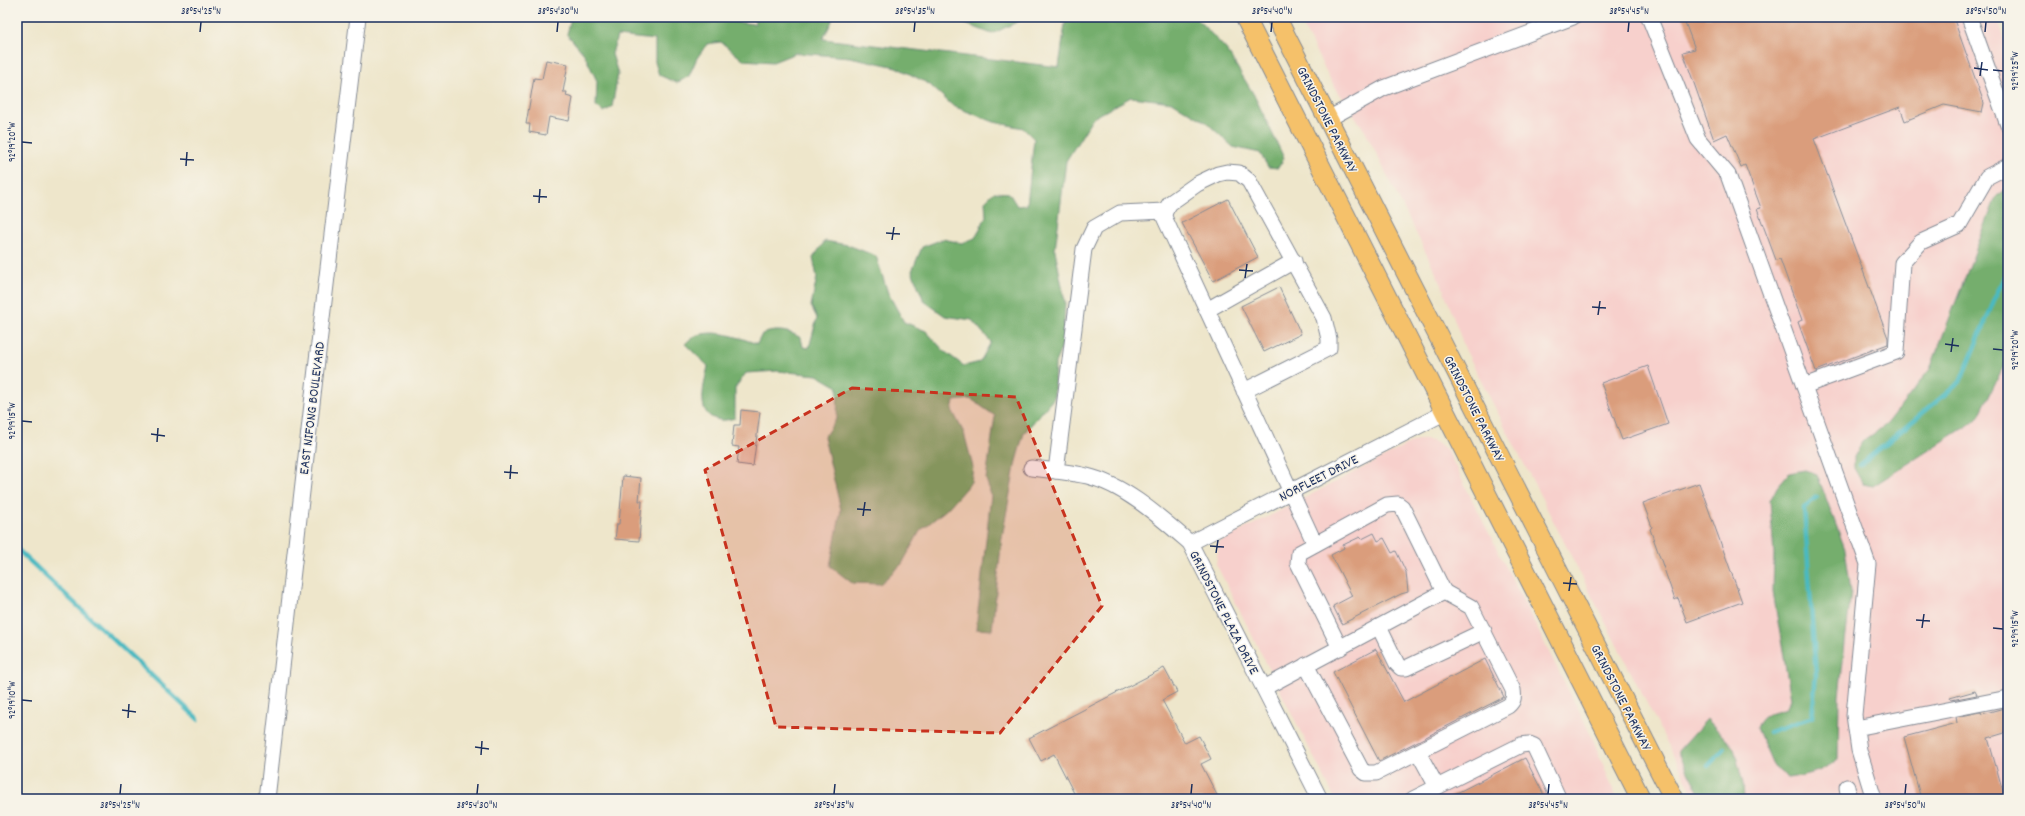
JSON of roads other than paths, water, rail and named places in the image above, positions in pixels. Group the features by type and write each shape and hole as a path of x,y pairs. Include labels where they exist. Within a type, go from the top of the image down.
{"main road":[{"name":"GRINDSTONE PARKWAY","path":"1245,17 1641,799"},
{"name":"GRINDSTONE PARKWAY","path":"1276,17 1674,799"}],"street":[{"name":"EAST NIFONG BOULEVARD","path":"267,799 358,17"},
{"path":"1328,120 1384,88 1573,17"},
{"path":"1649,17 1698,139 1728,175 1868,564 1854,715 1859,750 1874,799"},
{"path":"1969,17 2008,125"},
{"path":"1804,386 1896,352 1902,263 1921,242 1959,225 1987,177 2008,166"},
{"path":"1244,391 1329,348 1330,339 1324,318 1249,181 1240,173 1222,173 1197,184 1170,203 1165,211 1164,218 1244,391 1291,491 1315,544"},
{"path":"1056,471 1084,249 1094,228 1120,213 1165,211"},
{"path":"1207,310 1294,261"},
{"name":"NORFLEET DRIVE","path":"1190,543 1446,412"},
{"name":"GRINDSTONE PLAZA DRIVE","path":"1031,468 1088,476 1121,490 1156,514 1190,543 1320,799"},
{"path":"1306,665 1361,769 1366,773 1376,773 1418,752 1512,703 1514,698 1513,690 1471,607 1444,592 1402,507 1398,504 1387,505 1299,553 1298,563 1340,648"},
{"path":"1264,688 1444,592"},
{"path":"1379,627 1397,664 1401,668 1406,668 1484,631"},
{"path":"1856,728 2008,698"},
{"path":"1420,797 1521,745 1529,744 1534,746 1557,795 1557,799"},
{"path":"1418,752 1437,787"}],"waterway":[{"path":"1860,465 1960,382 2008,267"},
{"path":"1769,732 1812,717 1816,675 1804,508 1816,497"},
{"path":"17,549 198,719"},
{"path":"1708,766 1725,748"}]}
